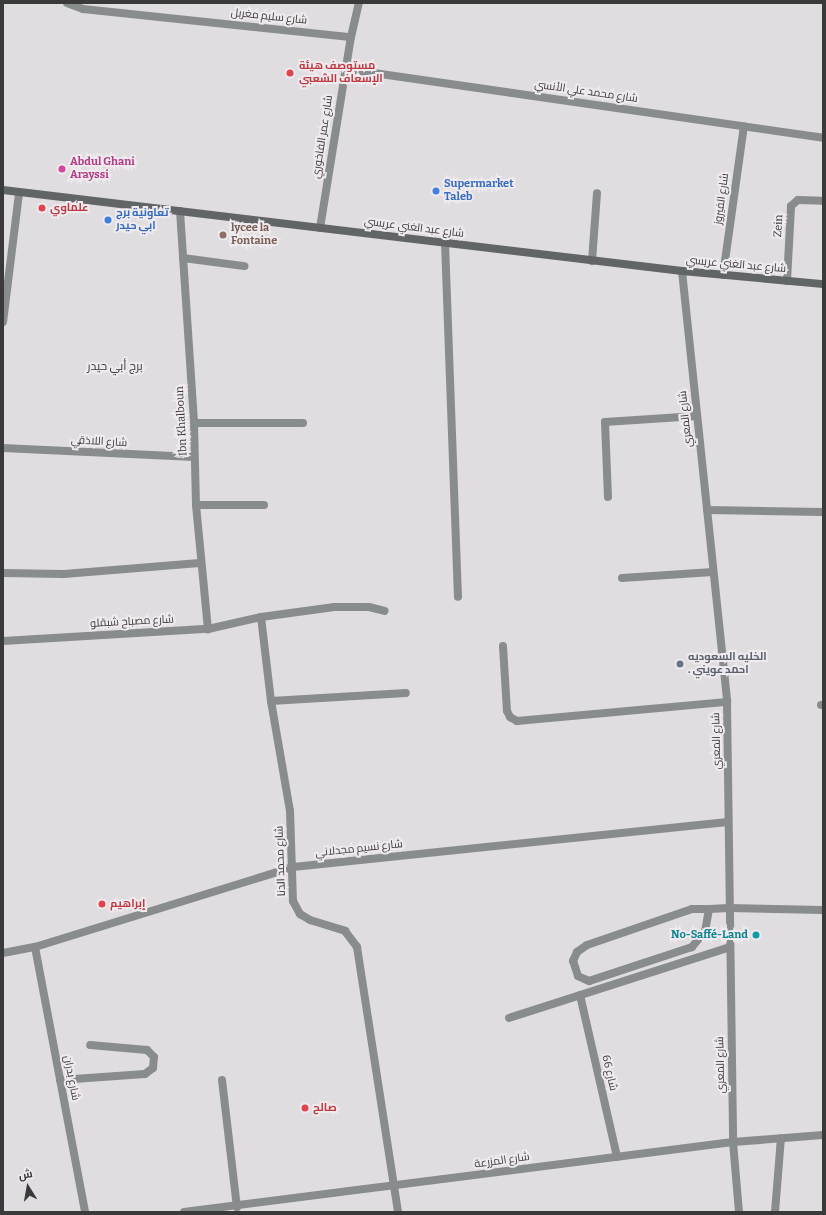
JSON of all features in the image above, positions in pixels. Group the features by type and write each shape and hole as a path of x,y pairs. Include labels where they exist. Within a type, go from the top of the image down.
{"street":[{"name":"شارع سليم مغربل","path":"67,3 83,9 351,37"},
{"name":"شارع عمر الفاخوري","path":"320,228 351,37 359,3"},
{"name":"شارع محمد علي الأنسي","path":"346,69 823,138"},
{"name":"شارع الفيروز","path":"723,275 744,126"},
{"name":"شارع عبد الغني عريسي","path":"3,190 682,271 823,284"},
{"path":"3,322 19,193"},
{"path":"592,260 597,193"},
{"name":"Zein","path":"787,281 791,206 798,200 823,201"},
{"name":"Ibn Khalboun","path":"180,211 194,423 196,505 200,563 208,629"},
{"path":"445,243 458,598"},
{"path":"183,258 244,266"},
{"name":"شارع المعري","path":"682,271 727,702 733,1142 739,1212"},
{"path":"608,497 605,422 697,416"},
{"path":"194,423 303,423"},
{"name":"شارع اللاذقي","path":"3,448 194,457"},
{"path":"196,505 264,505"},
{"path":"707,510 823,512"},
{"path":"3,573 64,574 200,563"},
{"path":"622,578 713,572"},
{"name":"شارع مصباح شبقلو","path":"3,641 208,629 261,617 334,607 369,607 385,611"},
{"name":"شارع محمد الدنا","path":"261,617 271,701 290,811 293,901 300,914 310,920 345,931 358,947 375,1051 398,1212"},
{"path":"503,646 507,710 510,717 517,722 727,702"},
{"path":"271,701 406,693"},
{"name":"شارع نسيم مجدلاني","path":"3,953 36,947 293,867 728,822"},
{"path":"709,909 705,931 692,947 589,981 578,976 572,961 577,952 587,945 692,909 730,908 823,910"},
{"name":"شارع بدران","path":"36,947 85,1212"},
{"path":"509,1018 730,947"},
{"name":"شارع 66","path":"580,995 617,1157"},
{"path":"60,1080 145,1074 153,1068 154,1057 147,1050 90,1045"},
{"path":"222,1080 237,1207"},
{"name":"شارع المزرعة","path":"184,1212 237,1207 394,1187 733,1142 823,1135"},
{"path":"775,1212 781,1138"}],"place":[{"name":"مستوصف هيئة الإسعاف الشعبي","path":"290,73"},
{"name":"Abdul Ghani Arayssi","path":"62,169"},
{"name":"Supermarket Taleb","path":"436,191"},
{"name":"علماوي","path":"42,208"},
{"name":"تعاونية برج ابي حيدر","path":"108,220"},
{"name":"lycee la Fontaine","path":"223,235"},
{"name":"الخليه السعوديه . احمد عويني","path":"680,664"},
{"name":"إبراهيم","path":"102,904"},
{"name":"No-Saffé-Land","path":"756,935"},
{"name":"صالح","path":"305,1108"}],"district":[{"name":"برج أبي حيدر","path":"115,367"}]}
